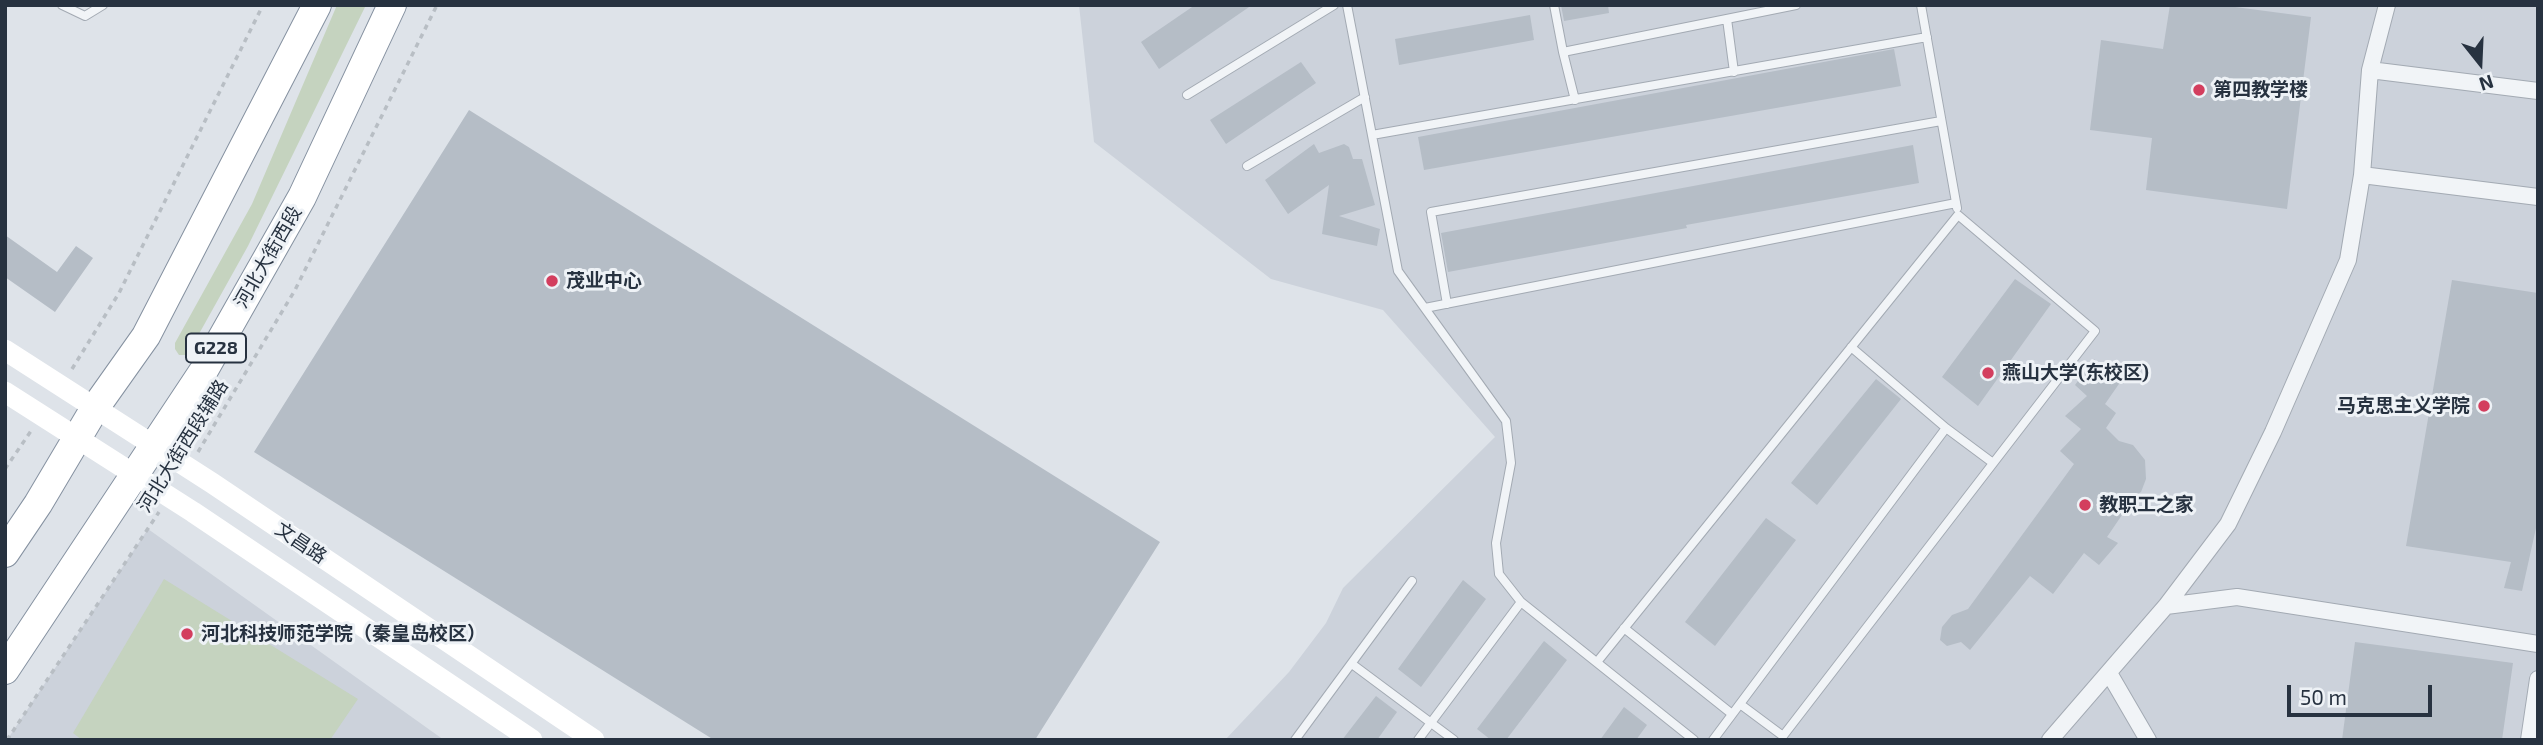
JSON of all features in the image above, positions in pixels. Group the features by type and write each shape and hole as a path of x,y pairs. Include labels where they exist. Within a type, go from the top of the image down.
{"highway":[{"path":"5,553 38,505 95,408 146,336 317,5"},
{"name":"河北大街西段","path":"5,670 204,370 302,197 392,5"}],"main road":[{"name":"文昌路","path":"5,350 212,483 594,740"},
{"name":"文昌路","path":"5,392 205,520 532,740"}],"street":[{"path":"2050,740 2166,606 2228,524 2273,432 2348,260 2362,175 2370,70 2387,5"},
{"path":"2370,70 2538,91"},
{"path":"2362,175 2538,197"},
{"path":"2166,606 2237,597 2538,644"},
{"path":"2109,673 2148,740"},
{"path":"2529,740 2538,679"}],"lane":[{"path":"62,5 85,16 103,5"},
{"path":"1187,95 1334,5"},
{"path":"1348,5 1398,271 1506,421 1511,463 1496,543 1499,575 1521,602 1689,738"},
{"path":"1555,5 1575,100"},
{"path":"1563,52 1796,5"},
{"path":"1740,704 1783,736 2095,331 1958,215 1921,5"},
{"path":"1727,19 1734,72"},
{"path":"1372,135 1927,37"},
{"path":"1247,166 1365,97"},
{"path":"1447,304 1430,212 1941,121"},
{"path":"1425,309 1956,203"},
{"path":"1597,662 1958,215"},
{"path":"1851,347 1993,463"},
{"path":"1713,740 1947,428"},
{"path":"1295,740 1412,581"},
{"path":"1418,740 1521,602"},
{"path":"1624,628 1732,715"},
{"path":"1352,664 1454,740"}],"path":[{"path":"61,386 119,293 263,5"},
{"name":"河北大街西段辅路","path":"188,469 295,290 437,5"},
{"path":"5,469 42,415"},
{"name":"河北大街西段辅路","path":"7,740 169,498"}],"shaded area":[{"name":"燕山大学(东校区)","path":"1079,5 2538,5 2538,740 1225,740 1289,672 1326,623 1343,588 1495,437 1383,310 1271,279 1094,142"},
{"name":"河北科技师范学院（秦皇岛校区）","path":"148,529 444,740 7,740"}],"green space":[{"path":"337,5 366,5 248,246 190,350 186,355 179,355 175,343 252,204"},
{"path":"164,579 358,699 330,740 82,740 73,733"}],"building":[{"path":"1195,5 1252,5 1159,69 1141,42"},
{"path":"1561,5 1608,5 1609,13 1564,21"},
{"name":"第四教学楼","path":"2170,5 2220,5 2311,17 2287,209 2146,190 2152,138 2090,130 2101,40 2163,49"},
{"path":"1530,15 1534,40 1399,65 1395,39"},
{"path":"1894,49 1901,86 1424,170 1418,137"},
{"path":"1301,62 1316,83 1226,144 1210,120"},
{"name":"茂业中心","path":"469,110 1160,542 1035,740 714,740 254,452"},
{"path":"1314,144 1319,153 1344,144 1349,147 1353,159 1362,159 1375,205 1339,216 1380,229 1377,246 1322,234 1329,185 1288,214 1265,180"},
{"path":"1913,145 1919,183 1448,272 1441,233"},
{"path":"5,235 57,272 76,246 93,258 55,312 5,277"},
{"path":"2015,279 2051,304 1978,406 1942,377"},
{"name":"马克思主义学院","path":"2452,280 2538,293 2538,519 2522,591 2504,588 2511,562 2406,546"},
{"name":"教职工之家","path":"2094,359 2121,381 2105,404 2116,413 2106,428 2119,441 2133,445 2145,460 2146,479 2141,492 2129,499 2124,512 2107,537 2118,543 2099,565 2084,553 2053,594 2030,576 1970,650 1961,642 1947,646 1940,640 1942,627 1952,615 1968,609 2074,464 2060,451 2081,429 2065,416 2087,396 2075,385"},
{"path":"1876,379 1901,399 1817,505 1791,483"},
{"path":"1766,518 1796,540 1715,646 1685,622"},
{"path":"1463,580 1486,599 1421,687 1398,669"},
{"path":"1544,641 1567,660 1506,740 1491,740 1477,729"},
{"path":"2355,642 2513,663 2502,740 2342,740"},
{"path":"1376,696 1397,712 1377,740 1342,740"},
{"path":"1624,707 1647,725 1636,740 1600,740"}],"place":[{"name":"第四教学楼","path":"2199,90"},
{"name":"茂业中心","path":"552,281"},
{"name":"燕山大学(东校区)","path":"1988,373"},
{"name":"马克思主义学院","path":"2484,406"},
{"name":"教职工之家","path":"2085,505"},
{"name":"河北科技师范学院（秦皇岛校区）","path":"187,634"}]}
